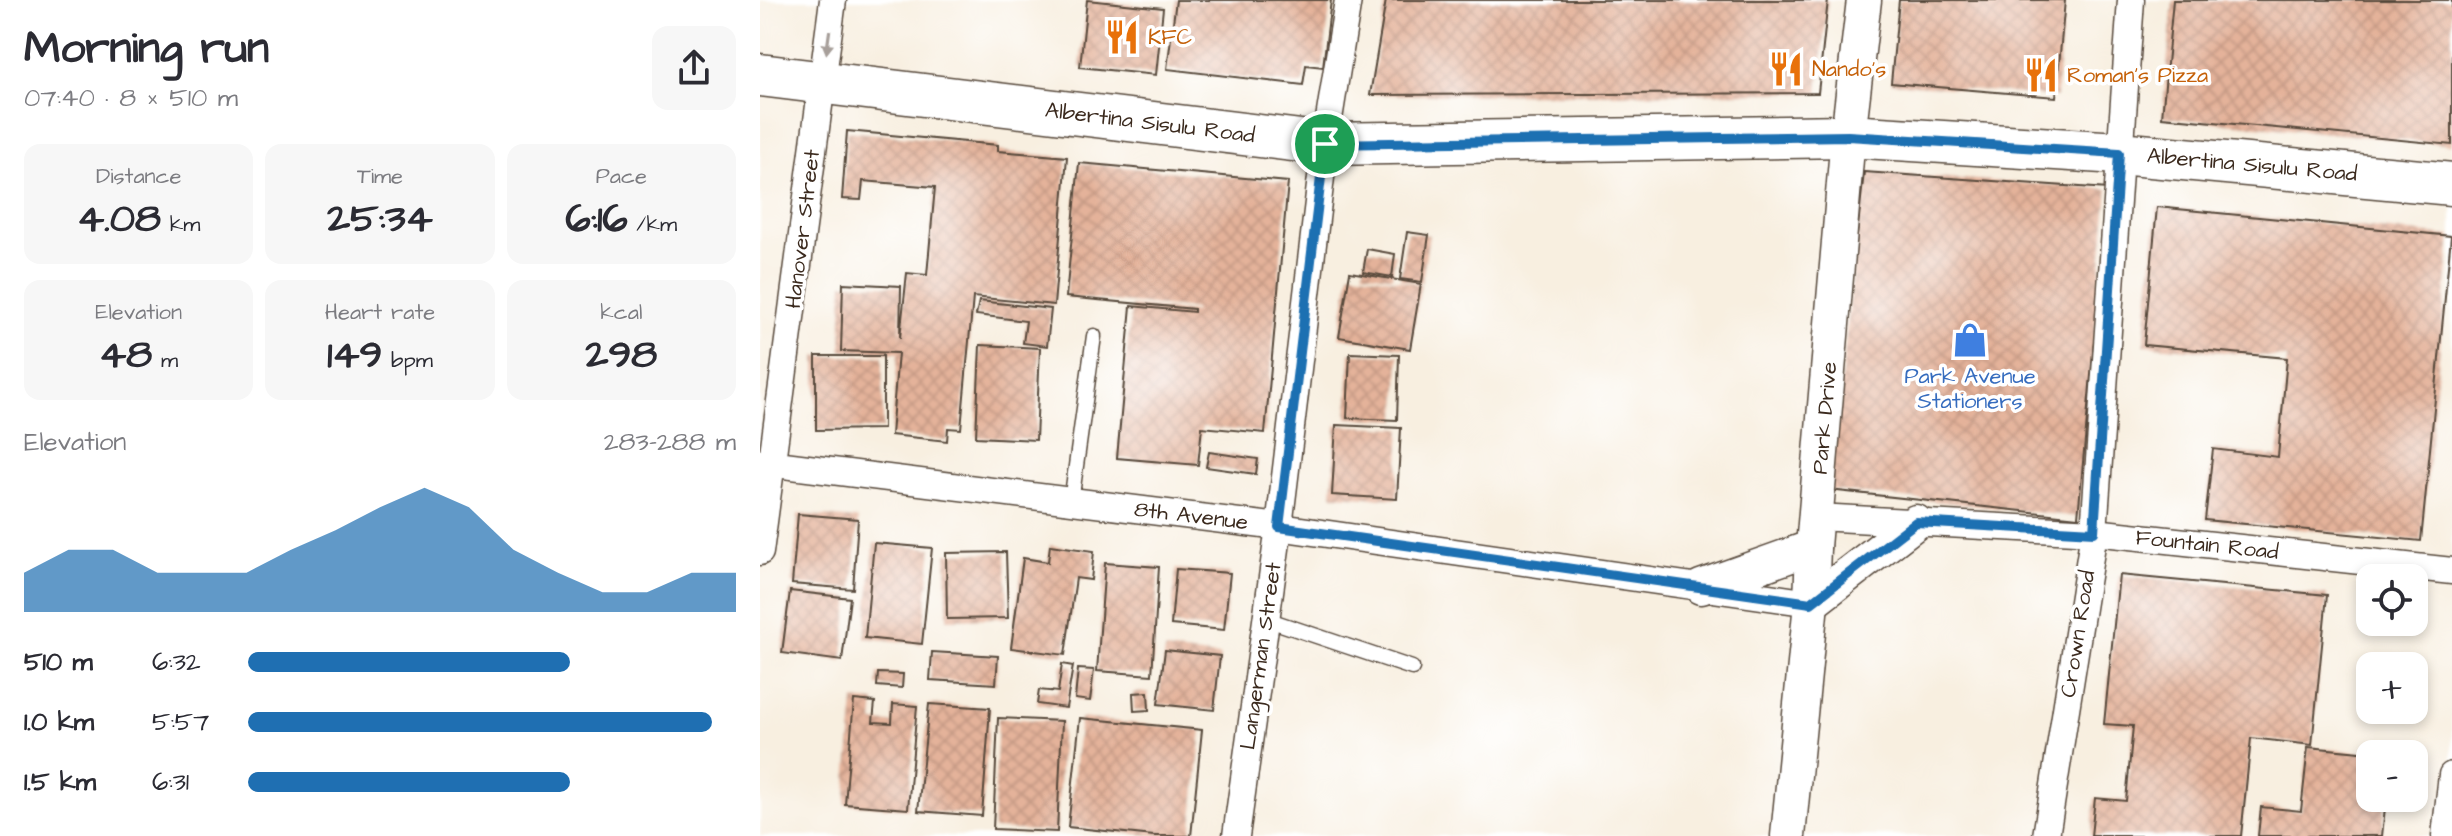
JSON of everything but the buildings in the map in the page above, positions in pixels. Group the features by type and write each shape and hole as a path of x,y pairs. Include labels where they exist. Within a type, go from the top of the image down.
{"main road":[{"name":"Albertina Sisulu Road","path":"760,75 1325,144 1848,136 2119,153 2452,184"}],"street":[{"name":"Hanover Street","path":"760,552 766,463 833,0"},
{"name":"Langerman Street","path":"1236,836 1279,527 1325,144 1348,0"},
{"name":"Park Drive","path":"1788,836 1811,603 1848,136 1864,0"},
{"name":"Crown Road","path":"2046,836 2094,532 2131,0"},
{"name":"8th Avenue","path":"766,463 1279,527 1811,603"},
{"name":"Fountain Road","path":"1815,532 1916,522 2094,532 2452,571"},
{"path":"1811,603 1916,522"},
{"path":"1701,587 1815,532"},
{"path":"2445,836 2452,775"}],"lane":[{"path":"1071,502 1094,336"},
{"path":"1266,619 1412,668"}],"place":[{"name":"KFC","path":"1122,37"},
{"name":"Nando's","path":"1786,69"},
{"name":"Roman's Pizza","path":"2041,75"},
{"name":"Park Avenue Stationers","path":"1970,340"}],"route":[{"path":"1848,136 2119,153 2094,532 1916,522 1811,603 1279,527 1325,144 1848,136"}]}
